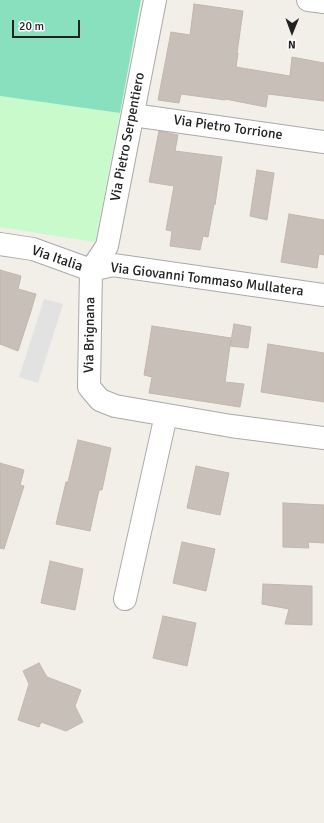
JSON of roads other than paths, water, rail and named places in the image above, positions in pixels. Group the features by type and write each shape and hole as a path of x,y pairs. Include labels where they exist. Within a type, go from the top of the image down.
{"street":[{"name":"Via Pietro Serpentiero","path":"91,270 107,246 155,0"},
{"path":"308,0 324,2"},
{"name":"Via Pietro Torrione","path":"133,115 324,142"},
{"name":"Via Italia","path":"0,244 33,248 91,270"},
{"name":"Via Giovanni Tommaso Mullatera","path":"91,270 113,266 324,295"},
{"name":"Via Brignana","path":"91,270 90,387 100,400 115,406 166,415 231,426 324,438"},
{"path":"124,599 166,415"}]}
